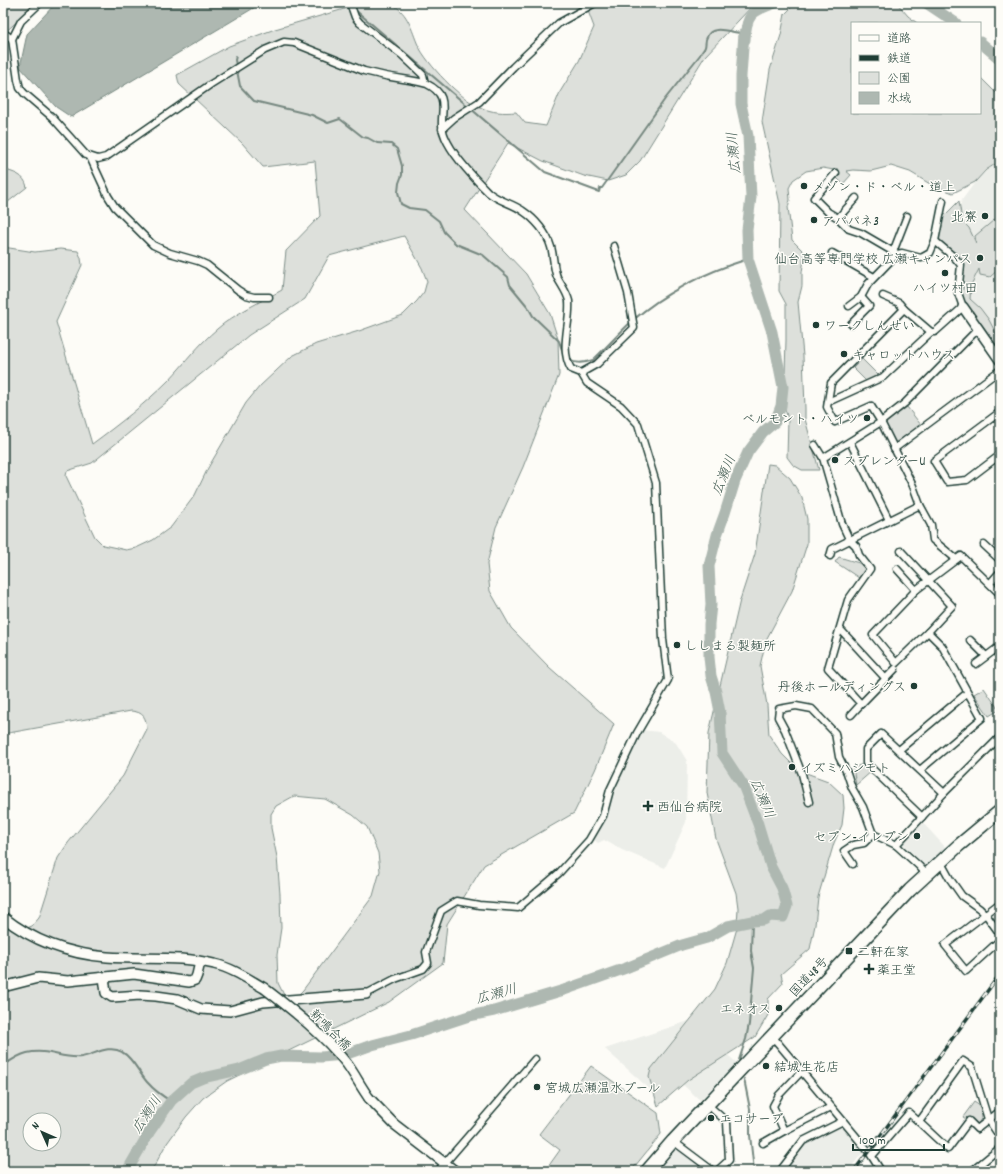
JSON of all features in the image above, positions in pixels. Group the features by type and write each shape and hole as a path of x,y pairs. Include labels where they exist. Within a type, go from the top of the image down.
{"highway":[{"name":"国道48号","path":"646,1171 884,916 940,861 1000,811"}],"street":[{"path":"40,3 21,21 12,39 18,80 22,90 46,110 83,152 90,157 98,159 106,157 212,84 265,50 284,42 294,43 374,74 425,83 435,90 442,98 442,129 445,139 450,146 493,196 522,210 541,228 548,239 557,276 568,295 569,301 570,308 566,344 567,361 572,369 581,373 587,383 621,406 638,424 656,483 663,639 668,680 636,733 610,790 603,816 593,834 558,873 518,908 479,906 457,901 441,911 426,952 428,963 423,969 395,979 366,994 263,1002 230,1011 201,1009 177,999 156,996 140,995 112,998 106,993 104,977"},
{"path":"350,3 355,17 360,23 402,55 423,75 425,83"},
{"path":"442,129 454,118 479,102 559,23 595,3"},
{"path":"3,32 12,39"},
{"path":"90,157 108,196 115,207 153,245 170,253 207,265 246,295 254,297 269,297"},
{"path":"836,173 814,198 849,229 861,233 895,253 902,253 921,258 930,253 935,241 943,201"},
{"path":"838,218 856,198"},
{"path":"849,306 861,297 868,284 895,253 907,216"},
{"path":"935,241 961,265 958,293 963,307 1000,360"},
{"path":"581,373 597,364 634,328 628,293 614,246"},
{"path":"832,254 874,277"},
{"path":"883,296 899,303 931,332"},
{"path":"851,324 869,306 861,297"},
{"path":"828,402 884,377 931,332 935,332 963,307"},
{"path":"904,309 831,383 827,407 835,422 871,406 881,422 913,486 920,505 931,525 933,540 956,559"},
{"path":"823,458 881,422 905,403 979,328"},
{"path":"894,449 1000,370"},
{"path":"1000,412 934,461 947,482 967,480 1000,455"},
{"path":"850,442 889,520"},
{"path":"815,445 823,458 838,513 849,539 856,546 859,555 870,569 865,579 848,600 828,668 861,704"},
{"path":"830,556 832,549 849,539 920,505"},
{"path":"984,545 1000,560"},
{"path":"901,551 929,582 952,606 896,663 873,635 916,590 929,582 956,559 961,556 1000,594"},
{"path":"897,569 916,590"},
{"path":"992,581 1000,572"},
{"path":"840,629 886,679"},
{"path":"920,770 982,718 942,646 928,632"},
{"path":"970,640 986,656"},
{"path":"976,664 996,649 1000,653"},
{"path":"851,715 895,669"},
{"path":"899,750 967,693"},
{"path":"809,802 802,774 785,730 778,717 779,709 796,706 812,709 835,733 839,757 852,788 863,807 873,834 896,845 926,874"},
{"path":"922,817 866,762 866,749 882,734 944,793"},
{"path":"896,845 944,793 1000,737"},
{"path":"853,864 844,851 853,845 864,843 873,834"},
{"path":"940,861 962,896 985,914 1000,934"},
{"path":"1000,903 945,946 966,971 1000,940"},
{"name":"新鳴合橋","path":"3,917 28,934 46,943 86,954 108,957 176,958 200,962 224,967 264,988 295,1011 320,1033 348,1065 369,1098 394,1124 441,1168 455,1171"},
{"path":"3,987 38,978 68,981 134,974 189,982 195,980 200,962"},
{"path":"771,1036 872,1156 881,1171"},
{"path":"441,1168 535,1059"},
{"path":"919,1122 963,1061 972,1068 988,1119 1000,1136"},
{"path":"784,1130 774,1106 779,1095 801,1072"},
{"path":"708,1104 727,1122 729,1160 717,1171"},
{"path":"763,1142 831,1107"},
{"path":"872,1156 909,1113 948,1149 969,1121 977,1129 1000,1111"},
{"path":"780,1171 803,1141 843,1121"},
{"path":"673,1141 713,1171"},
{"path":"972,1171 1000,1148"}],"shaded area":[{"name":"仙台高等専門学校 広瀬キャンパス","path":"1000,161 1000,352 983,326 965,306 957,216 962,200 976,181 986,171"},
{"name":"西仙台病院","path":"641,730 659,732 676,743 687,761 686,822 665,868 622,850 604,840 598,843 594,840"},
{"path":"923,823 946,848 926,866 902,843"},
{"path":"695,1019 709,1039 737,1063 700,1100 682,1084 664,1102 605,1049"},
{"path":"842,1126 864,1151 848,1171 784,1171 806,1144"},
{"path":"677,1146 710,1171 657,1171"}],"green space":[{"path":"3,3 38,3 3,34"},
{"path":"365,3 389,3 398,8 406,17 422,53 436,71 463,97 484,109 498,112 516,112 525,123 546,126 560,92 579,61 594,27 585,3 755,3 705,56 640,161 626,175 608,181 584,176 543,161 508,143 465,210 526,274 550,314 558,339 559,375 523,467 496,527 487,564 490,591 511,628 549,667 614,724 595,770 574,813 484,865 447,924 443,963 389,1002 227,1081 203,1098 186,1117 165,1146 155,1165 150,1171 3,1171 3,921 27,928 32,926 39,918 58,858 68,843 123,776 147,729 144,716 131,711 3,734 3,247 35,252 60,249 78,251 82,265 56,322 92,444 132,414 160,389 204,341 224,323 282,290 286,251 320,216 315,161 263,167 242,143 179,84 177,75 229,46 275,29","holes":["404,236 422,268 427,281 424,292 403,315 359,331 316,344 292,356 260,386 246,403 208,468 195,495 171,527 153,540 136,548 126,550 103,545 95,537 66,476 67,471 92,463 249,335 305,299 329,256","294,796 325,799 353,815 367,827 378,853 380,871 373,896 303,990 293,1000 287,1001 278,983 277,955 281,928 280,894 277,857 271,828 271,814 276,806"]},
{"path":"796,3 897,3 908,16 916,22 851,22 851,114 981,114 981,78 1000,97 1000,161 986,170 975,182 953,193 930,184 910,172 891,166 871,171 846,171 851,175 843,184 835,176 839,171 823,168 806,171 793,180 789,188 790,200 788,207 792,240 805,253 802,272 802,286 798,302 803,356 805,419 819,470 802,470 793,465 787,457 788,419 784,406 786,304 779,291 780,204 762,122 770,70 781,35 785,14"},
{"path":"3,169 15,173 24,179 27,187 3,206"},
{"path":"959,201 962,221 969,228 976,243 975,236 1000,215 1000,268 990,277 980,275 979,269 971,285 970,299 980,308 989,320 1000,341 1000,352 983,326 965,306 961,294 959,259 938,239 942,218"},
{"path":"862,359 879,376 867,382 853,368"},
{"path":"907,407 921,425 895,443 884,424"},
{"path":"768,464 775,465 790,478 802,498 807,519 807,544 792,591 766,640 760,666 767,705 769,735 782,754 798,770 828,781 843,795 844,808 842,825 834,843 818,897 815,925 810,949 781,974 783,983 768,999 768,1015 755,1037 688,1080 658,1106 649,1077 651,1069 715,989 727,963 737,928 738,908 736,893 716,839 707,793 709,733 740,600 755,554"},
{"path":"839,557 859,563 865,569 859,578 835,562"},
{"path":"984,688 999,710 989,716 974,694"},
{"path":"865,763 872,771 856,785 853,768"},
{"path":"591,1066 658,1113 661,1134 631,1171 545,1171 560,1150 539,1134"},
{"path":"974,1102 980,1106 982,1116 979,1123 976,1124 970,1117 966,1119 963,1117"}],"water":[{"path":"56,3 262,3 71,117 56,107 20,67 27,34"}],"waterway":[{"name":"広瀬川","path":"745,40 747,24 752,15 761,8 775,3"},
{"name":"広瀬川","path":"926,3 954,22"},
{"path":"354,9 545,172 599,192 600,188 602,188 665,99 705,48 706,38 710,33 718,30 744,33"},
{"name":"広瀬川","path":"127,1171 150,1131 171,1101 191,1083 203,1078 239,1070 266,1059 281,1056 321,1057 344,1055 372,1045 411,1035 469,1016 494,1011 564,990 626,968 682,945 707,938 728,926 764,920 770,916 783,917 787,906 782,888 771,867 758,824 743,785 722,753 720,712 711,676 709,657 709,624 711,605 709,566 717,535 735,481 748,452 763,432 775,422 781,406 783,387 772,332 748,259 747,230 751,197 748,136 741,104 744,33"},
{"name":"広瀬川","path":"981,43 1000,59"},
{"path":"236,56 235,60 240,86 254,101 312,115 328,123 340,119 363,137 377,143 391,144 397,149 402,166 402,175 398,192 401,204 409,208 425,210 439,221 444,232 456,244 483,255 508,277 510,285 528,307 533,316 559,341 564,356"},
{"path":"569,360 581,363 593,360 632,321 658,301 687,284 717,270 748,259"},
{"path":"739,1060 749,1024 754,968 751,951 752,921"},
{"path":"3,1066 14,1058 27,1053 41,1052 67,1057 81,1057 112,1049 117,1050 129,1058 152,1088 171,1101"},
{"path":"744,1079 750,1109 750,1135 754,1171"}],"railway":[{"path":"854,1171 1000,974"}],"place":[{"name":"メゾン・ド・ベル・道上","path":"804,186"},
{"name":"北寮","path":"985,216"},
{"name":"アパパネ3","path":"814,220"},
{"name":"仙台高等専門学校 広瀬キャンパス","path":"980,258"},
{"name":"ハイツ村田","path":"945,273"},
{"name":"ワークしんせい","path":"816,325"},
{"name":"キャロットハウス","path":"844,354"},
{"name":"ベルモント・ハイツ","path":"867,418"},
{"name":"スプレンダーU","path":"835,460"},
{"name":"ししまる製麺所","path":"677,645"},
{"name":"丹後ホールディングス","path":"914,686"},
{"name":"イズミハシモト","path":"792,767"},
{"name":"西仙台病院","path":"648,806"},
{"name":"セブン-イレブン","path":"917,836"},
{"name":"二軒在家","path":"849,951"},
{"name":"薬王堂","path":"869,969"},
{"name":"エネオス","path":"779,1008"},
{"name":"結城生花店","path":"766,1066"},
{"name":"宮城広瀬温水プール","path":"537,1087"},
{"name":"エコサーブ","path":"711,1118"}]}
